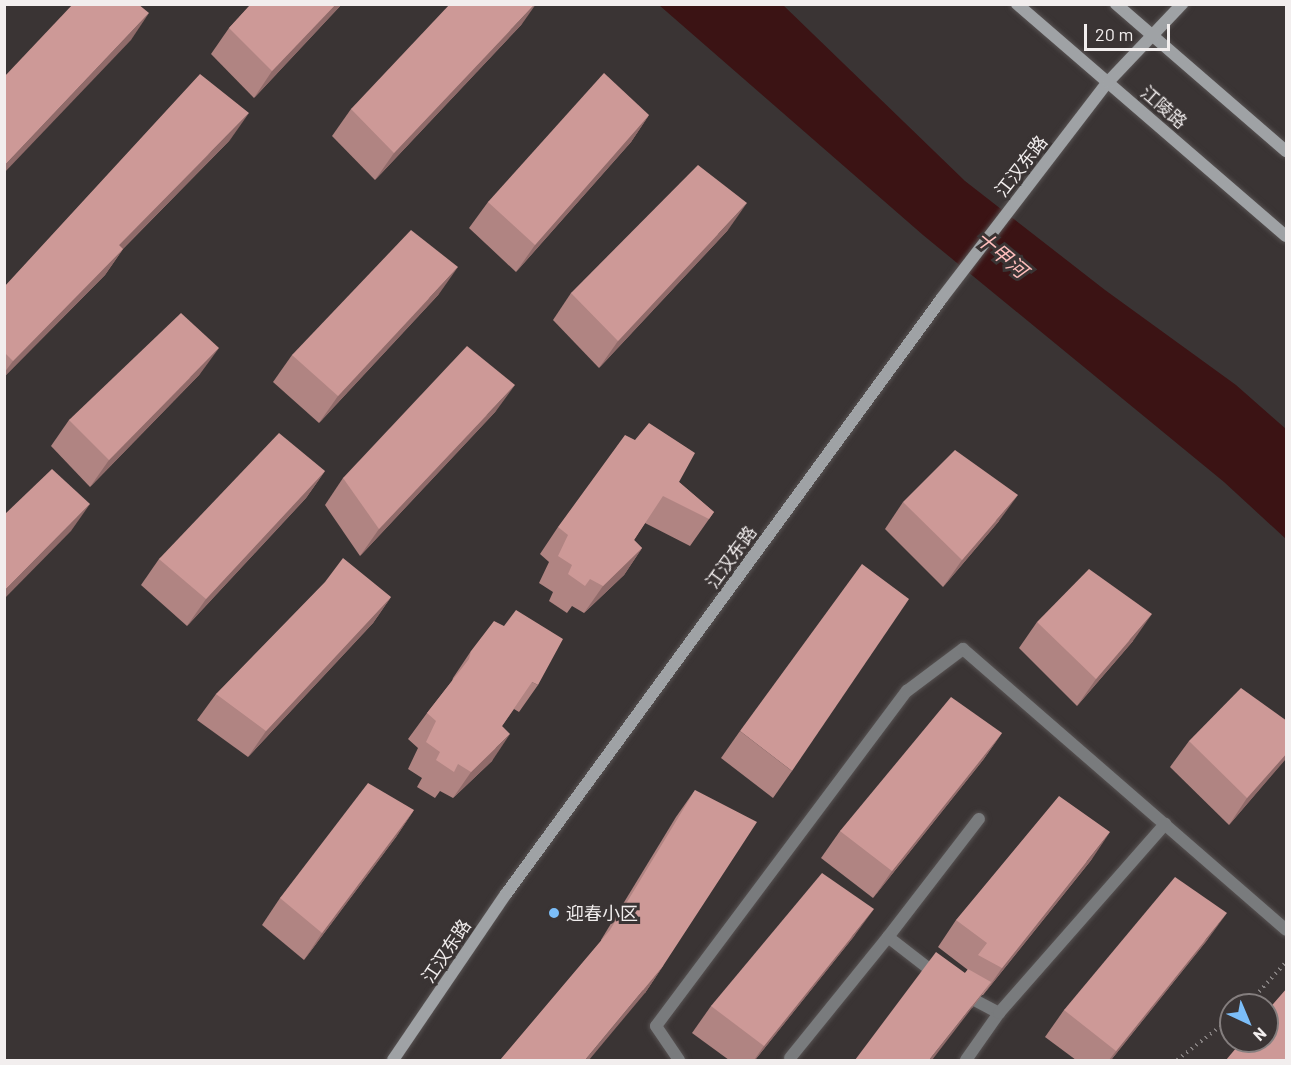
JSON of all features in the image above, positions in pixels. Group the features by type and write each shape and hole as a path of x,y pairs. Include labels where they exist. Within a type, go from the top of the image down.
{"street":[{"name":"江陵路","path":"1017,4 1287,236"},
{"path":"1116,4 1287,151"},
{"name":"江汉东路","path":"393,1060 506,894 942,298 1108,82 1182,4"},
{"path":"679,1060 656,1026 908,691 963,649 1287,930"},
{"path":"790,1058 888,938 979,819"},
{"path":"966,1060 999,1013 1165,824"},
{"path":"888,938 956,990 999,1013"}],"path":[{"path":"1258,993 1287,962"},
{"path":"1177,1060 1219,1027"}],"water":[{"name":"十甲河","path":"659,5 783,5 965,181 1105,290 1236,385 1286,429 1286,539 1224,482 923,235"}],"building":[{"path":"73,4 138,4 149,13 4,166 4,77"},
{"path":"251,4 336,4 272,71 229,28"},
{"path":"450,4 535,4 394,153 351,109"},
{"path":"604,73 649,115 535,245 488,202"},
{"path":"200,74 249,113 119,245 123,249 13,361 4,352 4,287"},
{"path":"698,165 747,203 618,341 571,293"},
{"path":"411,230 458,267 338,396 292,355"},
{"path":"181,313 219,348 109,460 69,420"},
{"path":"467,346 515,385 379,529 343,478"},
{"path":"649,423 695,453 679,482 714,512 709,519 663,496 634,540 642,548 603,586 590,579 585,586 568,574 572,565 558,556 568,535 558,527 625,435 635,440"},
{"path":"279,433 325,471 206,599 159,559"},
{"path":"955,450 1018,495 962,560 903,502"},
{"path":"52,469 90,504 4,591 4,515"},
{"path":"343,558 391,597 266,731 216,694 325,582"},
{"path":"862,564 909,599 792,771 740,731"},
{"path":"1089,569 1152,614 1096,679 1037,622"},
{"path":"516,610 563,639 538,685 532,682 502,726 510,734 471,772 458,764 454,772 436,760 440,752 426,742 436,721 427,713 469,659 471,651 494,621 504,626"},
{"path":"1241,688 1287,721 1287,753 1247,798 1189,741"},
{"path":"951,697 1002,733 892,871 840,831"},
{"path":"368,783 414,810 322,933 280,898"},
{"path":"695,790 757,822 663,966 585,1060 500,1060 610,930"},
{"path":"1059,796 1110,832 1002,968 978,955 987,943 956,920"},
{"path":"822,873 874,909 764,1046 711,1006"},
{"path":"1175,877 1227,913 1116,1051 1064,1010"},
{"path":"936,952 965,973 968,969 991,982 929,1060 855,1060"},
{"path":"1287,988 1287,1060 1226,1060 1232,1053 1279,1053 1279,997"}],"place":[{"name":"迎春小区","path":"554,913"}]}
